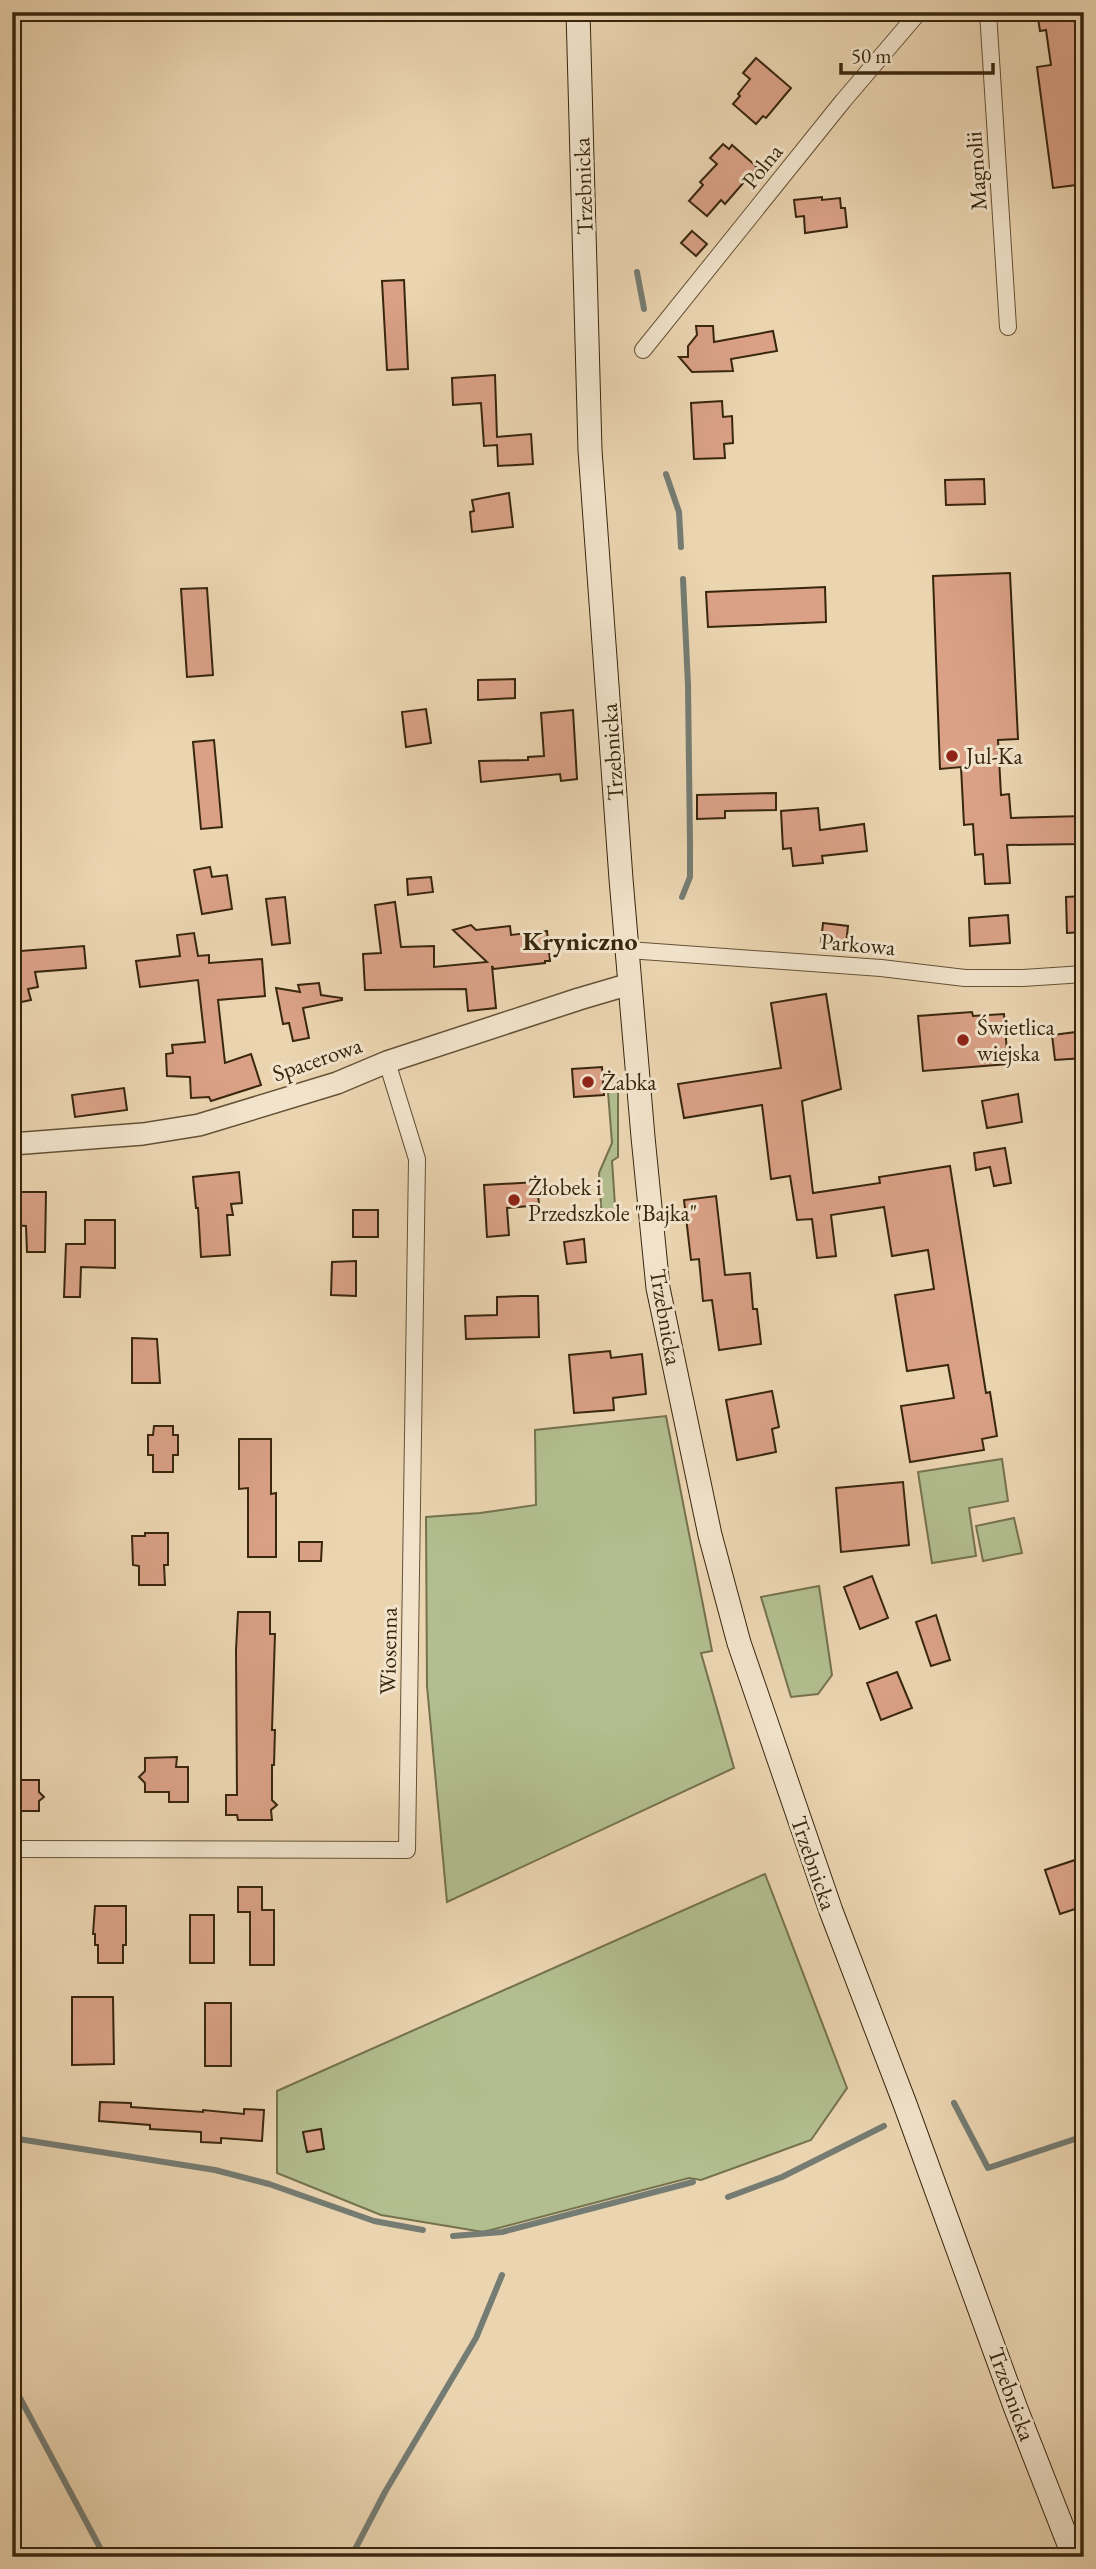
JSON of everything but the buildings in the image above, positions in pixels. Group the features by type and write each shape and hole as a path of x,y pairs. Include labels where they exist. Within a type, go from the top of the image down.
{"main road":[{"name":"Trzebnicka","path":"578,12 590,450 630,984 658,1288 691,1451 726,1598 757,1700 810,1852 1016,2409 1074,2557"}],"street":[{"name":"Polna","path":"643,351 843,101 919,12"},
{"name":"Magnolii","path":"988,12 1008,327"},
{"name":"Parkowa","path":"628,950 881,968 965,978 1084,974"},
{"name":"Spacerowa","path":"12,1144 143,1134 199,1125 337,1083 387,1062 630,984"},
{"name":"Wiosenna","path":"12,1849 407,1850 417,1159 387,1062"}],"green space":[{"path":"607,1079 618,1079 618,1157 612,1161 616,1220 602,1222 599,1173 612,1143"},
{"path":"666,1416 712,1651 701,1653 734,1768 447,1902 427,1686 426,1517 536,1505 535,1430"},
{"path":"1002,1459 1008,1501 969,1508 976,1556 932,1563 918,1472"},
{"path":"1014,1518 1022,1553 983,1561 976,1526"},
{"path":"819,1586 832,1675 818,1694 791,1697 761,1597"},
{"path":"765,1874 847,2088 811,2140 701,2180 689,2178 483,2232 381,2215 277,2173 277,2091"}],"waterway":[{"path":"637,272 644,309"},
{"path":"666,474 679,512 681,547"},
{"path":"682,897 690,877 688,685 683,579"},
{"path":"954,2103 988,2168 1084,2136"},
{"path":"728,2197 782,2177 884,2126"},
{"path":"12,2138 215,2170 269,2184 374,2221 423,2230"},
{"path":"453,2236 502,2232 693,2182"},
{"path":"351,2557 385,2492 476,2338 502,2275"},
{"path":"12,2383 105,2557"}],"place":[{"name":"Jul-Ka","path":"952,756"},
{"name":"Świetlica wiejska","path":"963,1040"},
{"name":"Żabka","path":"588,1082"},
{"name":"Żłobek i Przedszkole \"Bajka\"","path":"514,1200"}],"district":[{"name":"Kryniczno","path":"580,941"}]}
